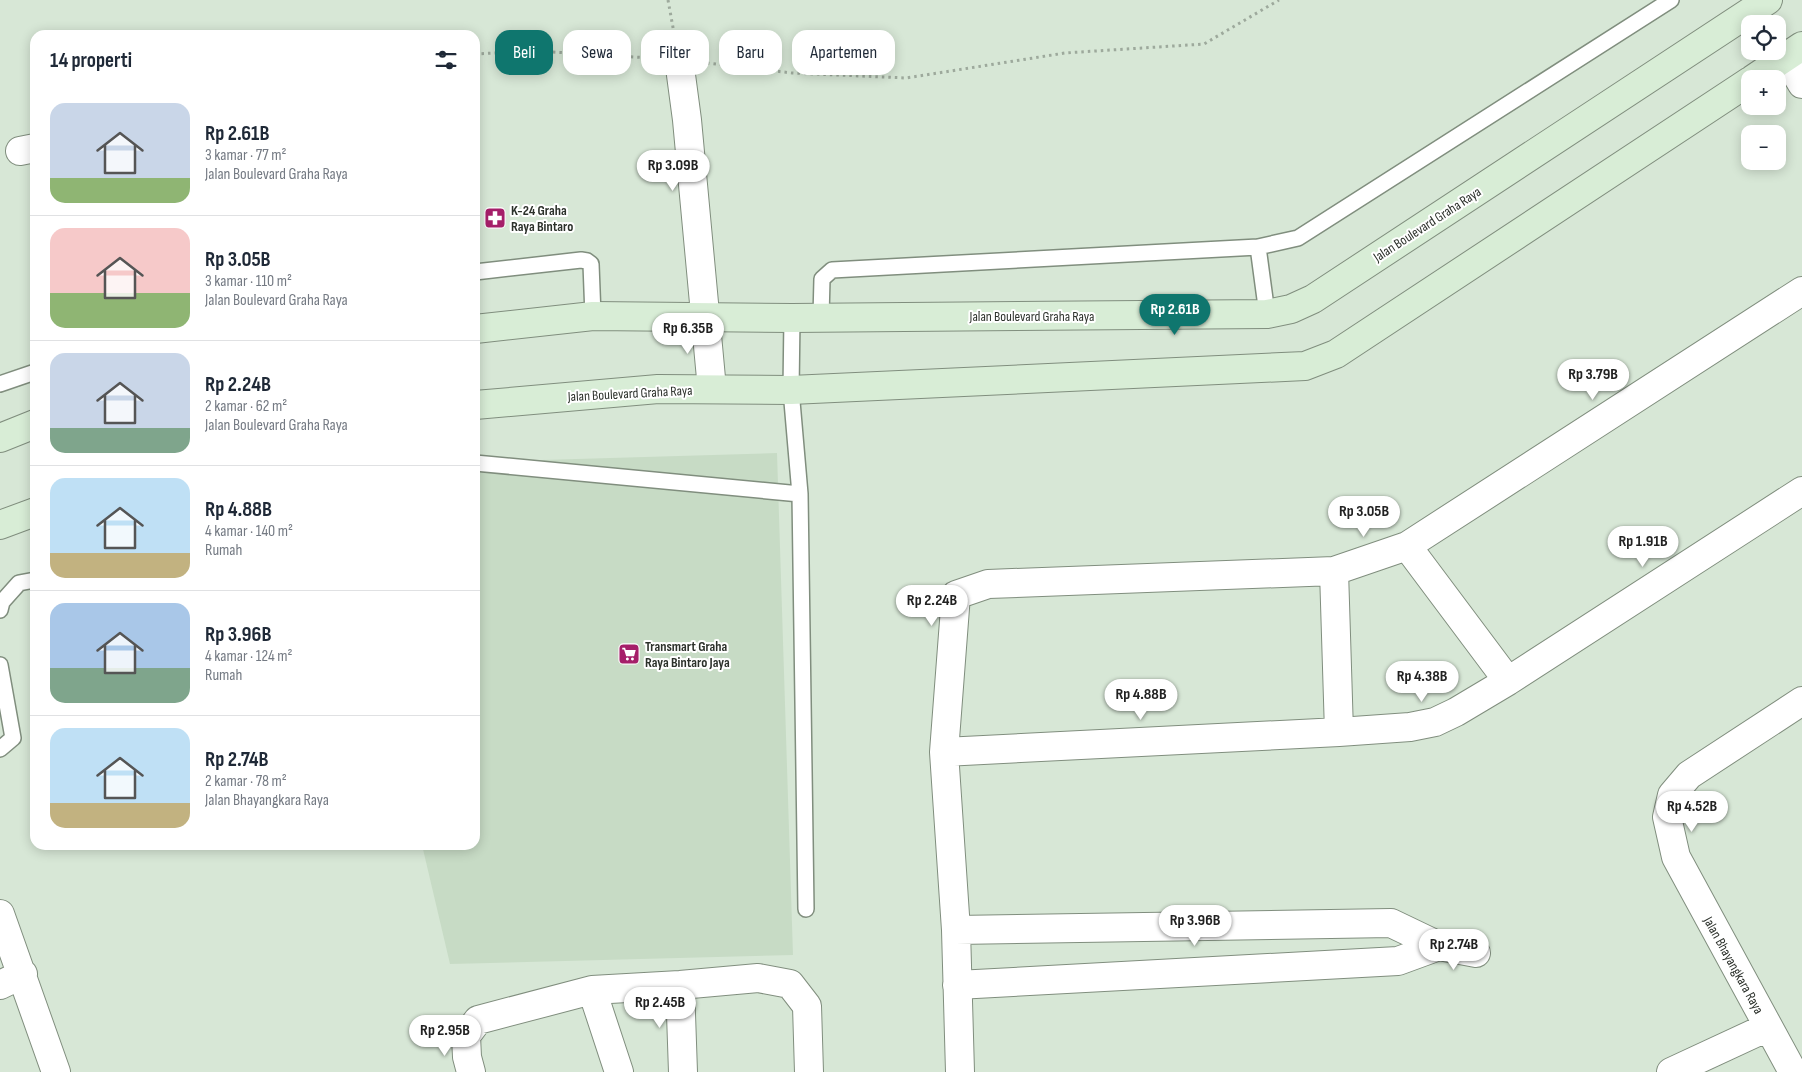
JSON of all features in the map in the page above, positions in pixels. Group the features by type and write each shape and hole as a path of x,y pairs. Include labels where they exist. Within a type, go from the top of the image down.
{"main road":[{"name":"Jalan Boulevard Graha Raya","path":"480,328 593,316 792,318 1267,314 1291,309 1313,299 1763,1"},
{"name":"Jalan Boulevard Graha Raya","path":"1766,70 1794,51"},
{"name":"Jalan Boulevard Graha Raya","path":"480,405 658,389 791,390 1304,366 1336,354 1741,87"},
{"path":"0,438 30,426"},
{"path":"0,525 30,514"}],"street":[{"path":"1794,51 1802,84"},
{"path":"681,75 688,120 712,389"},
{"path":"960,1072 956,930 944,752 956,595 988,584 1334,571 1406,546 1802,291"},
{"path":"944,752 1339,732 1410,727 1435,722 1456,712 1508,681 1802,491"},
{"path":"1406,546 1508,681"},
{"path":"1334,571 1339,732"},
{"name":"Jalan Bhayangkara Raya","path":"1793,1072 1676,857 1667,817 1672,795 1689,775 1802,701"},
{"path":"0,914 11,980 56,1072"},
{"path":"956,930 1391,923 1439,946 1476,953"},
{"path":"957,985 1398,961 1439,946"},
{"path":"471,1072 467,1057 466,1036 478,1020 592,990 758,978 790,984 807,1006 810,1072"},
{"path":"680,985 683,1072"},
{"path":"592,990 619,1072"},
{"path":"1671,1072 1768,1027"}],"lane":[{"path":"821,317 822,279 832,270 1258,247 1298,238 1671,0"},
{"path":"1258,247 1267,314"},
{"path":"480,271 581,260 587,261 590,264 593,316"},
{"path":"792,318 791,390 800,494 806,909"},
{"path":"0,384 30,374"},
{"path":"480,463 800,494"},
{"path":"0,610 2,602 19,583 30,581"},
{"path":"0,665 13,738 0,749"}],"path":[{"path":"709,63 792,73 906,78 1065,53 1204,44 1279,0"},
{"path":"480,54 536,51 641,58"}],"shaded area":[{"name":"Transmart Graha Raya Bintaro Jaya","path":"777,453 793,955 450,964 423,850 480,850 480,462"}],"place":[{"name":"K-24 Graha Raya Bintaro","path":"495,218"},
{"name":"Transmart Graha Raya Bintaro Jaya","path":"629,654"}]}
